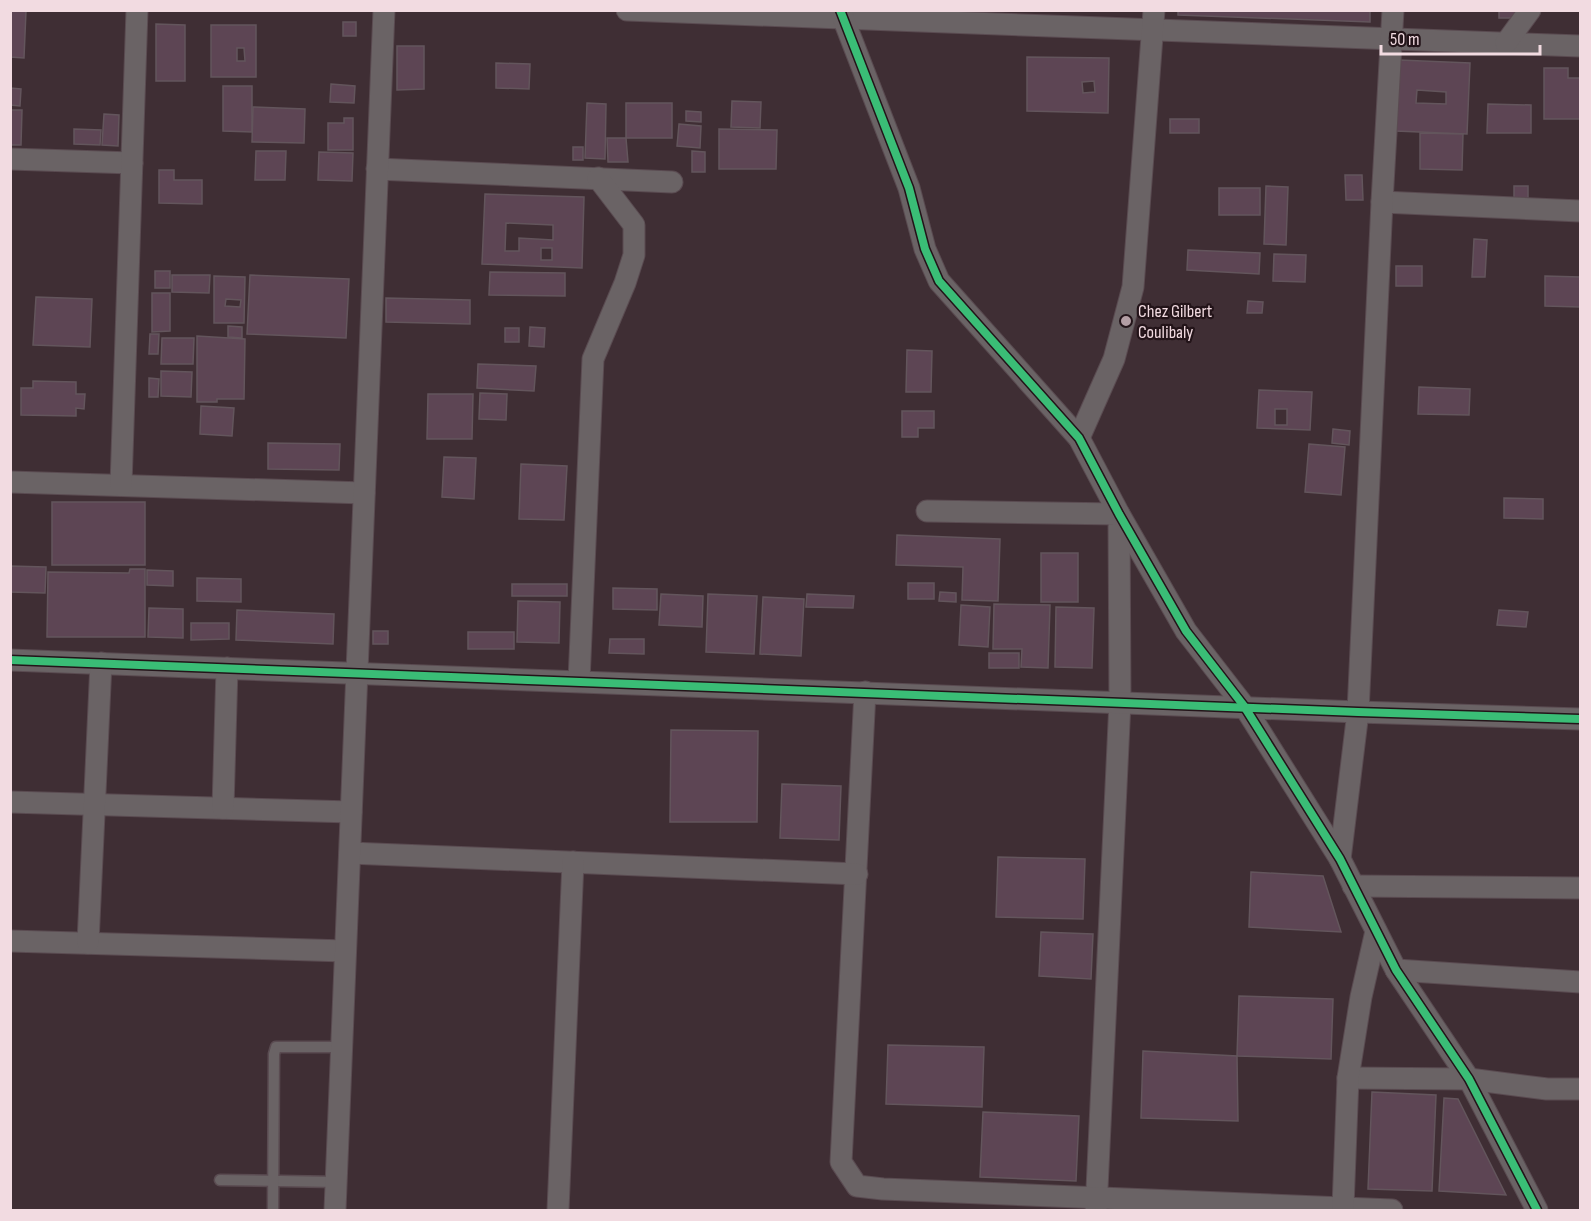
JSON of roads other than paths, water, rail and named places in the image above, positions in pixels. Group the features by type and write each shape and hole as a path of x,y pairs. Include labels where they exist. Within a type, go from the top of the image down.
{"street":[{"path":"121,485 137,10"},
{"path":"335,1210 384,10"},
{"path":"627,10 1154,20 1392,39 1581,46"},
{"path":"1340,859 1358,712 1393,10"},
{"path":"1506,44 1530,10"},
{"path":"842,15 909,188 925,249 939,281 1079,438 1119,514 1186,631 1244,706 1340,859 1396,970 1469,1079 1537,1210"},
{"path":"1079,438 1114,359 1133,287 1154,20"},
{"path":"10,159 132,163"},
{"path":"377,169 672,182"},
{"path":"579,681 593,359 625,284 634,255 633,225 598,178"},
{"path":"1382,202 1581,211"},
{"path":"10,482 364,493"},
{"path":"927,511 1119,514"},
{"path":"1097,1204 1120,702 1119,514"},
{"path":"10,660 1581,719"},
{"path":"88,943 101,663"},
{"path":"223,808 227,668"},
{"path":"865,692 841,1162 857,1186 1097,1204 1343,1207 1392,1210"},
{"path":"10,802 351,812"},
{"path":"350,853 857,874"},
{"path":"558,1210 573,862"},
{"path":"1353,886 1581,888"},
{"path":"1343,1207 1348,1078 1361,996 1376,931"},
{"path":"10,941 345,951"},
{"path":"1396,970 1581,982"},
{"path":"1348,1078 1469,1079 1547,1089 1581,1089"}],"lane":[{"path":"273,1210 274,1054 276,1047 342,1047"},
{"path":"220,1180 336,1182"}],"place":[{"name":"Chez Gilbert Coulibaly","path":"1126,321"}]}
